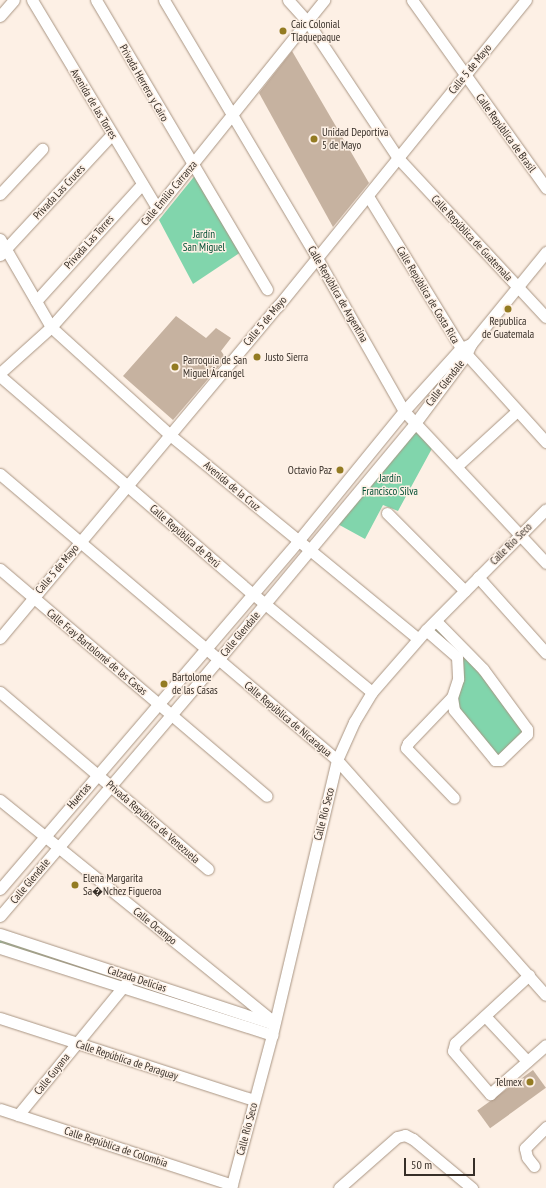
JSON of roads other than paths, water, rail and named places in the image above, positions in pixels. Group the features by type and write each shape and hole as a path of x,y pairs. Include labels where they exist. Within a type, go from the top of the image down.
{"street":[{"path":"0,16 14,0"},
{"name":"Avenida de las Torres","path":"32,0 157,208"},
{"name":"Privada Herrera y Cairo","path":"96,0 192,165 267,289"},
{"name":"Calle República de Argentina","path":"164,0 317,258 404,411 416,422 546,563"},
{"name":"Calle República de Guatemala","path":"288,0 307,21 398,158 546,317"},
{"name":"Calle Emilio Carranza","path":"0,375 51,327 157,208 324,0"},
{"name":"Calle República de Brasil","path":"412,0 464,76 546,188"},
{"name":"Calle 5 de Mayo","path":"0,638 128,487 317,258 526,0"},
{"name":"Privada Las Cruces","path":"3,252 112,134"},
{"path":"0,194 42,149"},
{"name":"Privada Las Torres","path":"36,301 142,184"},
{"name":"Calle República de Costa Rica","path":"368,196 466,349 517,411 546,442"},
{"name":"Avenida de la Cruz","path":"0,238 3,252 36,301 51,327 170,435 418,639"},
{"name":"Calle Glendale","path":"0,916 218,660 310,550 332,520 416,422 466,349 546,252"},
{"name":"Calle Glendale","path":"158,704 298,541 404,411 466,349"},
{"name":"Calle República de Perú","path":"0,375 252,594 372,692"},
{"path":"457,466 517,411"},
{"name":"Calle República de Nicaragua","path":"0,474 337,760 546,995"},
{"name":"Calle Río Seco","path":"231,1186 273,1027 337,760 354,722 372,692 426,630 546,509"},
{"path":"387,513 465,591"},
{"name":"Calle Fray Bartolomé de las Casas","path":"0,569 267,796"},
{"path":"478,577 546,653"},
{"path":"436,620 460,653 458,679 452,697 408,743 406,748 454,798"},
{"path":"426,630 484,669 527,729 527,734 500,760 495,760 454,710 452,697"},
{"name":"Privada República de Venezuela","path":"0,692 208,870"},
{"name":"Huertas","path":"0,889 158,704"},
{"name":"Calle Ocampo","path":"0,800 273,1027"},
{"name":"Calzada Delicias","path":"0,934 130,977 273,1027"},
{"name":"Calzada Delicias","path":"0,948 123,988 273,1027"},
{"path":"528,975 452,1048 487,1092 493,1094 546,1045"},
{"name":"Calle Guyana","path":"18,1115 123,988 130,977"},
{"path":"485,1016 528,1061"},
{"name":"Calle República de Paraguay","path":"0,1018 254,1100"},
{"name":"Calle República de Colombia","path":"0,1109 231,1186"},
{"path":"534,1166 527,1157 525,1148 546,1127"},
{"path":"339,1188 397,1137 405,1135 413,1139 472,1188"}],"place":[{"name":"Caic Colonial Tlaquepaque","path":"283,31"},
{"name":"Unidad Deportiva 5 de Mayo","path":"314,139"},
{"name":"Republica de Guatemala","path":"508,309"},
{"name":"Justo Sierra","path":"257,357"},
{"name":"Parroquia de San Miguel Árcangel","path":"175,367"},
{"name":"Octavio Paz","path":"340,470"},
{"name":"Bartolome de las Casas","path":"164,684"},
{"name":"Elena Margarita Sa�Nchez Figueroa","path":"75,885"},
{"name":"Telmex","path":"530,1082"}],"park label":[{"name":"Jardín San Miguel","path":"204,241"},
{"name":"Jardín Francisco Silva","path":"390,485"}]}
